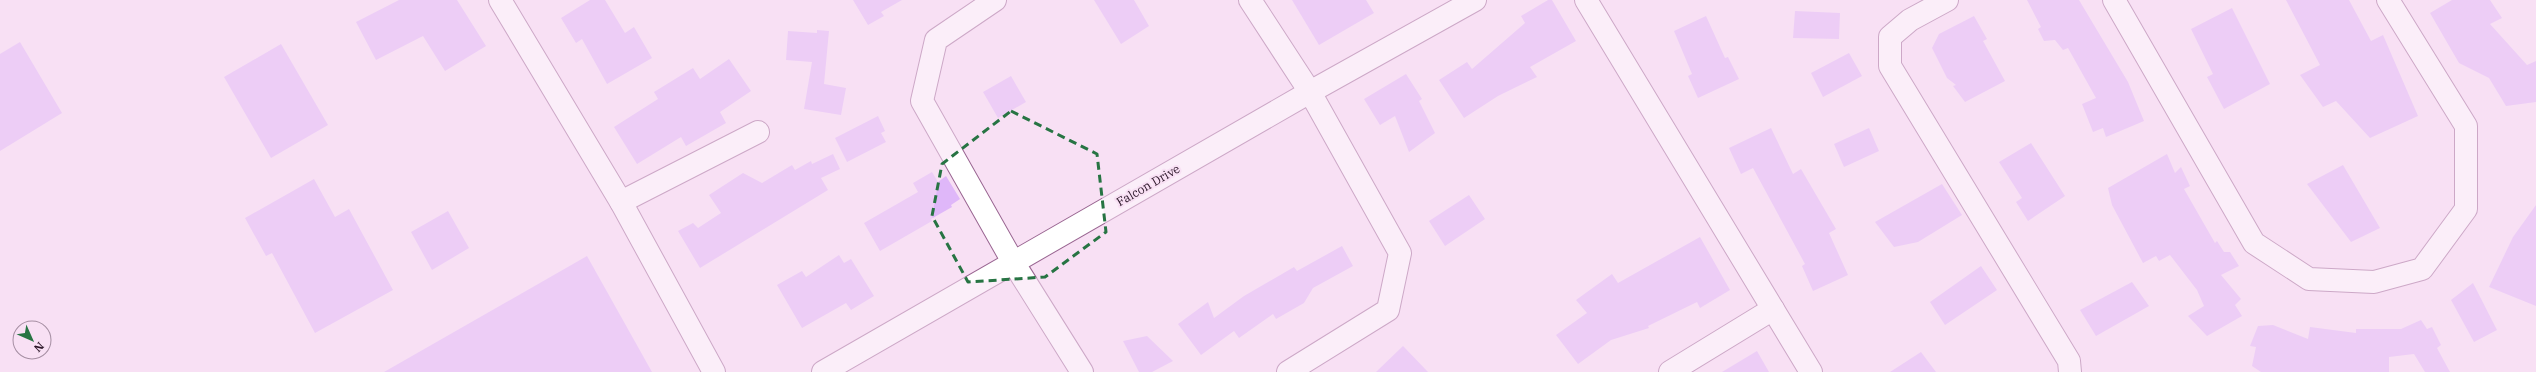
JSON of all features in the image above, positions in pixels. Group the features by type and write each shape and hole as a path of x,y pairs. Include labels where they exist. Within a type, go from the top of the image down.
{"street":[{"path":"500,0 621,202 714,372"},
{"path":"996,0 936,40 922,101 1013,262 1082,372"},
{"path":"1250,0 1310,92 1400,253 1388,310 1288,372"},
{"name":"Falcon Drive","path":"823,372 1310,92 1475,0"},
{"path":"1586,0 1811,372"},
{"path":"1947,0 1910,20 1890,37 1890,66 2070,361 2070,372"},
{"path":"2114,0 2254,243 2309,279 2374,282 2422,268 2466,209 2466,126 2397,3"},
{"path":"621,202 758,132"},
{"path":"1670,372 1773,309"}],"highlighted area":[{"path":"1011,111 1097,154 1106,232 1045,277 968,282 932,216 942,164"}],"building":[{"path":"399,0 457,0 486,46 445,71 423,36 376,60 356,22"},
{"path":"590,0 605,0 625,33 634,27 652,58 607,84 582,39 576,43 561,18"},
{"path":"853,0 902,0 881,12 884,16 868,25"},
{"path":"1094,0 1134,0 1149,26 1121,44"},
{"path":"1292,0 1366,0 1374,13 1319,45"},
{"path":"1548,0 1552,0 1576,41 1530,67 1537,77 1498,96 1464,118 1439,80 1467,62 1472,69 1525,23 1521,16"},
{"path":"2027,0 2079,0 2128,82 2144,121 2106,137 2103,128 2093,132 2082,104 2096,98 2068,48 2063,50 2055,40 2044,41 2038,29 2041,27"},
{"path":"2286,0 2349,0 2371,41 2383,35 2418,116 2370,138 2336,101 2323,107 2300,75 2320,65"},
{"path":"2452,0 2490,0 2502,18 2490,24 2527,65 2536,61 2536,102 2506,106 2489,78 2459,63 2430,13"},
{"path":"2232,8 2270,84 2224,109 2207,77 2213,74 2191,29"},
{"path":"1795,11 1840,13 1839,39 1793,38"},
{"path":"1706,16 1725,58 1728,57 1739,79 1698,98 1688,76 1692,74 1674,31"},
{"path":"1974,16 1987,39 1983,41 2005,81 1965,102 1953,86 1956,85 1947,78 1932,48 1939,34"},
{"path":"817,30 829,31 824,84 846,88 841,115 804,109 812,62 786,60 788,31 817,33"},
{"path":"20,42 62,113 0,151 0,54"},
{"path":"281,44 328,125 271,158 224,77"},
{"path":"1849,53 1862,76 1823,97 1811,73"},
{"path":"729,59 751,91 720,112 726,123 686,146 681,137 637,164 614,127 658,99 654,92 693,68 700,79"},
{"path":"1406,74 1422,99 1419,101 1435,133 1409,152 1395,116 1380,125 1364,99"},
{"path":"1011,76 1026,102 998,118 983,92"},
{"path":"878,116 885,131 881,133 886,142 847,162 835,138"},
{"path":"1771,128 1793,174 1801,169 1836,229 1829,233 1848,275 1813,291 1802,266 1805,264 1753,168 1741,174 1729,148"},
{"path":"1869,128 1879,151 1844,167 1834,144"},
{"path":"2031,143 2065,196 2028,221 2016,202 2022,198 1999,162"},
{"path":"833,154 840,169 821,178 828,190 700,268 678,231 693,223 698,228 721,213 709,195 743,173 762,183 792,165 795,170 811,161 812,164"},
{"path":"2167,154 2175,173 2181,167 2190,186 2184,189 2215,243 2217,241 2224,252 2230,252 2239,266 2221,275 2241,299 2235,305 2242,316 2207,336 2188,316 2204,306 2197,290 2170,255 2159,261 2156,256 2143,263 2112,205 2108,188"},
{"path":"2343,165 2380,228 2351,242 2307,184"},
{"path":"932,172 938,182 946,176 960,199 951,205 952,207 931,219 932,221 880,251 864,223 918,192 913,183"},
{"path":"314,179 335,217 349,209 393,290 315,333 272,253 266,256 245,218"},
{"path":"1942,184 1962,215 1918,242 1894,247 1875,222"},
{"path":"1469,195 1485,219 1445,246 1429,221"},
{"path":"2536,205 2536,306 2489,287 2513,237"},
{"path":"448,211 469,248 432,270 411,232"},
{"path":"1700,237 1730,290 1700,308 1697,302 1648,326 1649,328 1611,340 1578,364 1556,335 1587,313 1576,300 1612,274 1618,283"},
{"path":"1342,246 1353,266 1313,288 1304,303 1276,319 1273,314 1239,338 1234,331 1201,355 1178,324 1208,302 1214,318 1244,296 1294,267 1297,271"},
{"path":"839,255 844,263 851,259 874,296 851,310 846,303 802,328 777,285 802,271 806,277"},
{"path":"587,256 652,372 384,372"},
{"path":"1981,266 1997,290 1945,325 1930,302"},
{"path":"2132,282 2149,306 2096,336 2080,310"},
{"path":"2473,283 2497,330 2474,342 2451,300"},
{"path":"2421,320 2427,329 2432,327 2441,345 2437,348 2450,372 2425,372 2414,354 2389,357 2389,372 2261,372 2252,366 2256,347 2250,346 2258,326 2273,325 2308,339 2310,327 2356,333 2356,329 2401,329"},
{"path":"1147,336 1173,361 1152,372 1139,372 1123,341"},
{"path":"1403,346 1428,372 1376,372"},
{"path":"1757,351 1769,372 1722,372"},
{"path":"1921,352 1936,372 1890,372"}]}
